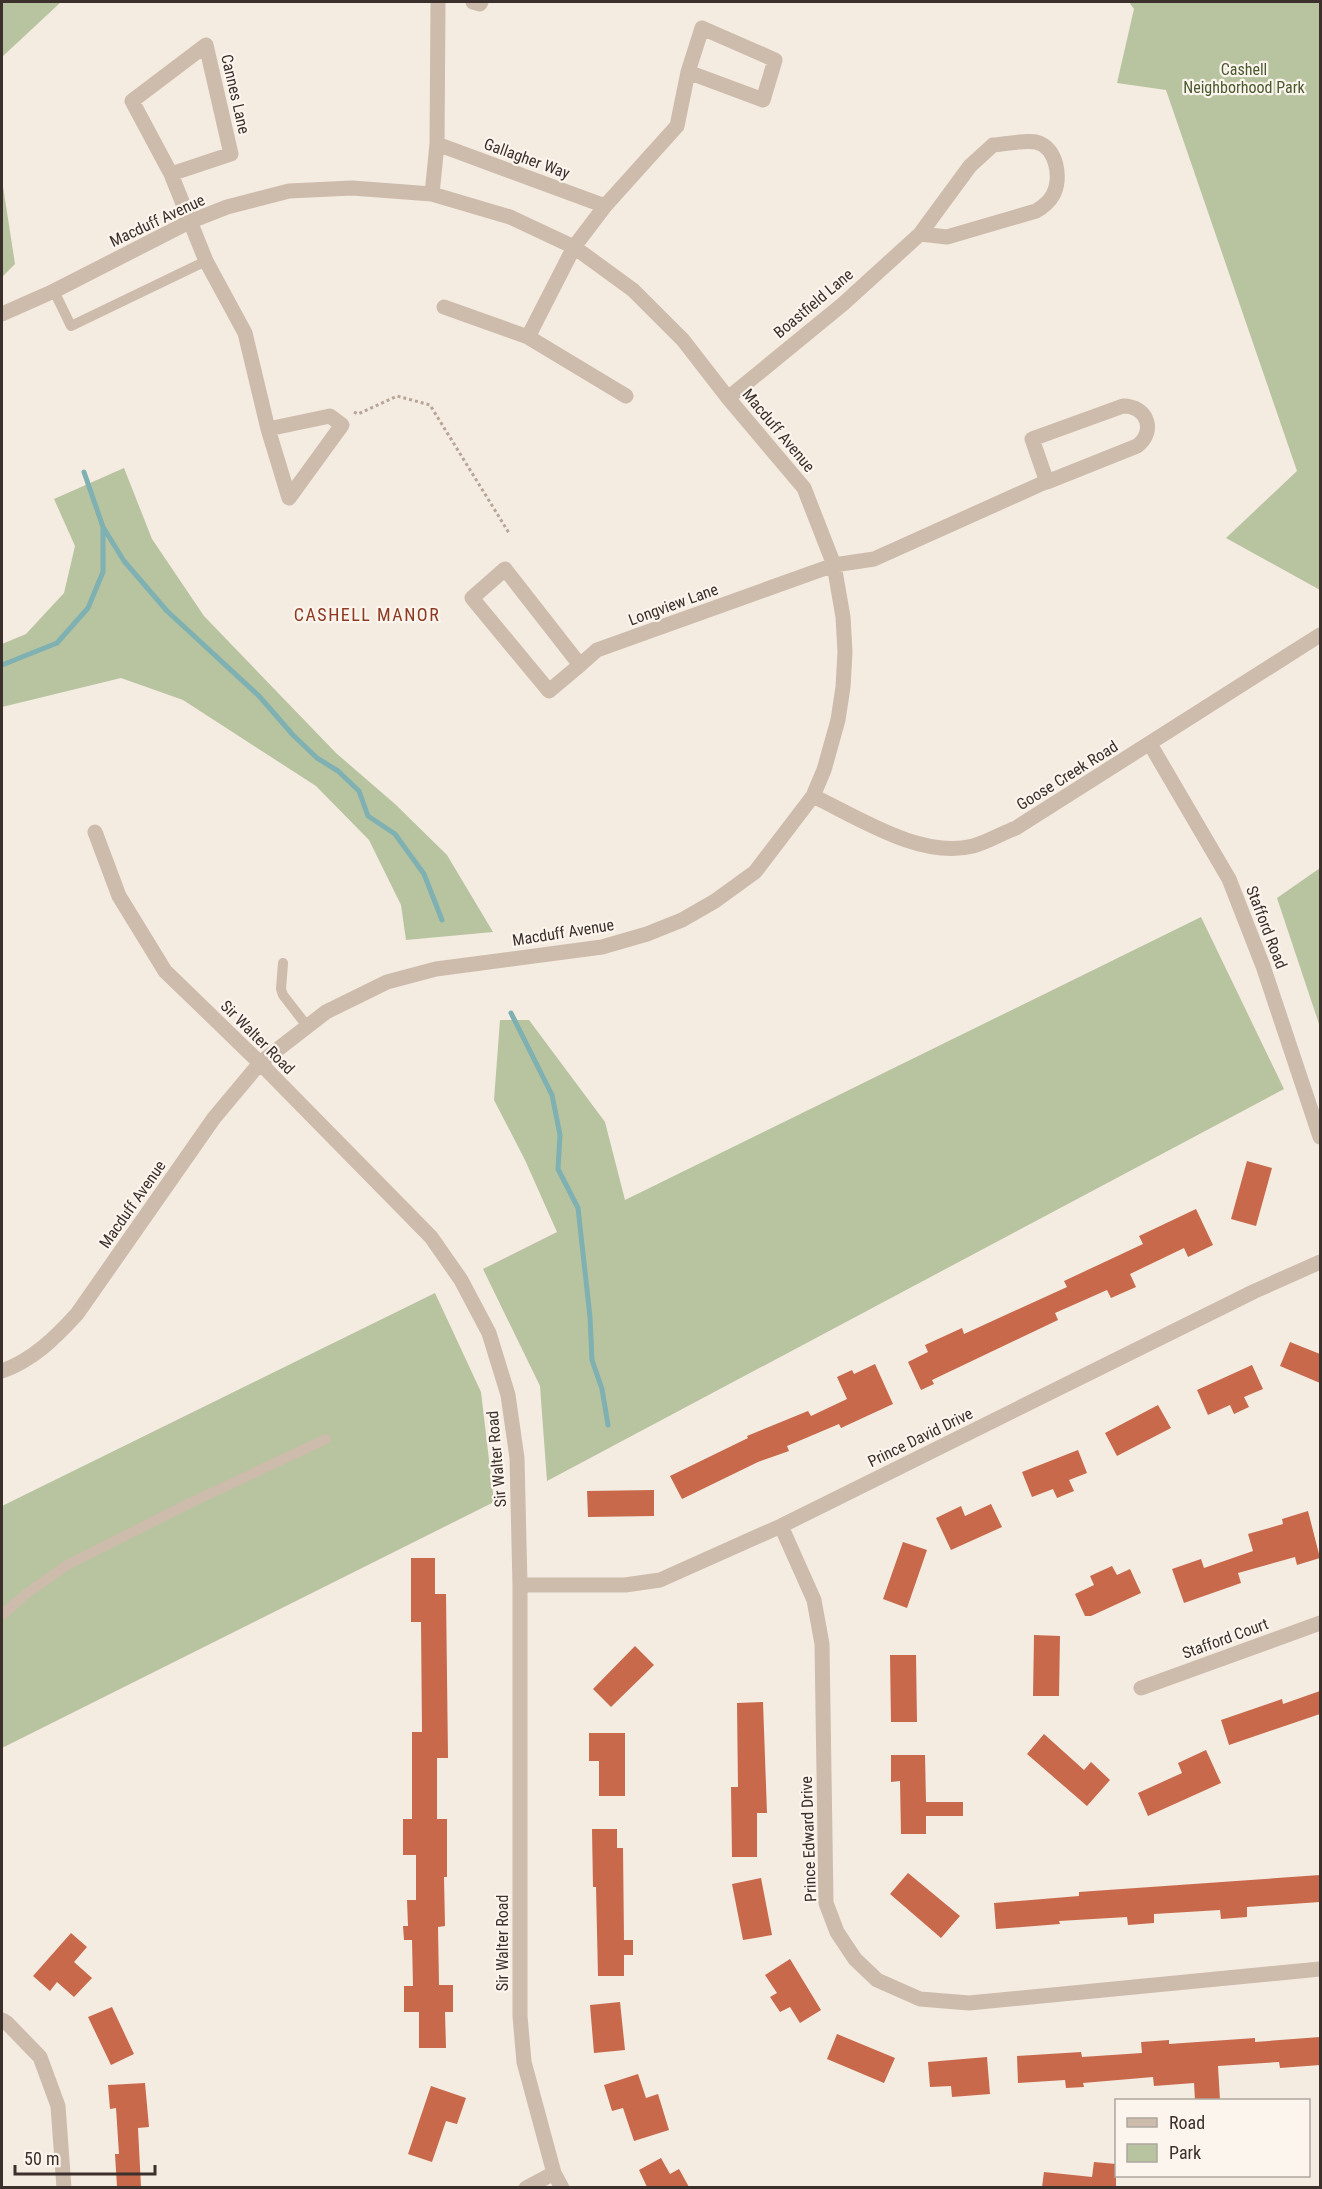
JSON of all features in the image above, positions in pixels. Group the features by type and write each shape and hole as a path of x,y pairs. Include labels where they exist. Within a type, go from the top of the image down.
{"street":[{"path":"432,194 437,144 438,2"},
{"path":"473,2 480,4 481,2"},
{"path":"528,337 574,246 605,206 677,126 688,72 702,28 775,60 763,100 688,72"},
{"name":"Cannes Lane","path":"171,174 231,154 206,45 132,101 171,174 206,261 245,333 268,429 289,498 342,425 330,417 268,429"},
{"name":"Boastfield Lane","path":"728,398 843,304 920,234 970,166 993,145 1036,142 1054,158 1058,178 1054,193 1045,205 1036,211 947,237 920,234"},
{"name":"Gallagher Way","path":"437,144 605,206"},
{"name":"Macduff Avenue","path":"2,314 54,291 189,222 227,207 289,192 352,188 432,194 510,218 574,246 633,290 683,340 728,398 804,488 834,566 843,617 845,652 843,687 832,744 813,796 755,872 715,901 682,920 647,934 602,947 436,969 387,982 326,1012 260,1063 214,1118 77,1314 57,1337 21,1364 2,1371"},
{"path":"444,307 528,337 626,396"},
{"name":"Longview Lane","path":"580,664 505,569 472,598 549,691 597,651 834,566 874,560 1047,482 1137,446 1143,442 1148,430 1145,416 1134,407 1124,406 1032,439 1047,482"},
{"name":"Goose Creek Road","path":"813,796 909,842 941,849 973,846 1016,828 1320,635"},
{"name":"Stafford Road","path":"1150,744 1229,879 1263,966 1320,1137"},
{"name":"Sir Walter Road","path":"95,832 119,896 165,971 260,1063 431,1238 461,1280 489,1333 508,1395 517,1458 520,1585 520,2016 524,2062 554,2173 562,2187"},
{"name":"Prince David Drive","path":"520,1585 625,1585 660,1580 781,1526 1255,1291 1320,1262"},
{"name":"Prince Edward Drive","path":"781,1526 814,1600 822,1644 826,1903 837,1932 855,1959 877,1980 920,1999 969,2003 1320,1969"},
{"name":"Stafford Court","path":"1141,1688 1320,1623"},
{"path":"2,2020 40,2057 58,2106 64,2187"},
{"path":"526,2187 554,2173"}],"lane":[{"path":"54,291 71,326 206,261"},
{"path":"282,963 281,989 283,995 307,1026"},
{"path":"2,1615 26,1594 68,1565 210,1493 326,1439"}],"path":[{"path":"351,410 358,414 397,396 430,405 509,533"}],"green space":[{"path":"2,2 61,2 2,57"},
{"name":"Cashell Neighborhood Park","path":"1129,2 1320,2 1320,590 1226,538 1297,471 1166,90 1117,83 1134,9"},
{"path":"2,180 15,264 2,277"},
{"path":"124,468 152,539 204,616 336,753 395,804 447,855 493,932 406,940 401,905 369,840 316,786 183,700 121,678 2,707 2,644 26,634 64,593 75,546 54,499"},
{"path":"1320,868 1320,1027 1277,898"},
{"path":"1201,917 1284,1089 547,1481 540,1386 483,1269 557,1232 525,1160 494,1100 500,1020 529,1020 605,1122 625,1200"},
{"path":"435,1293 481,1392 494,1502 2,1748 2,1506"}],"building":[{"path":"1247,1161 1272,1168 1256,1226 1231,1219"},
{"path":"1196,1209 1213,1245 1188,1257 1184,1248 1130,1274 1136,1287 1111,1298 1107,1290 1055,1313 1058,1320 932,1380 934,1384 921,1390 908,1362 928,1352 925,1345 962,1328 964,1334 1067,1287 1064,1281 1143,1244 1139,1236"},
{"path":"1290,1342 1320,1354 1320,1383 1280,1366"},
{"path":"875,1364 893,1404 841,1428 839,1424 787,1446 789,1451 758,1462 682,1499 670,1476 748,1438 747,1436 808,1411 811,1416 847,1399 837,1377 852,1370 854,1374"},
{"path":"1252,1365 1263,1389 1244,1397 1249,1407 1234,1414 1230,1405 1208,1415 1197,1390"},
{"path":"1158,1405 1171,1428 1117,1456 1105,1433"},
{"path":"1078,1450 1087,1473 1069,1480 1074,1491 1057,1498 1053,1489 1032,1497 1022,1472"},
{"path":"654,1490 654,1516 588,1517 587,1491"},
{"path":"991,1504 1002,1527 951,1550 936,1518 961,1506 965,1516"},
{"path":"1308,1511 1320,1558 1297,1565 1295,1557 1238,1573 1241,1583 1184,1603 1172,1569 1201,1559 1204,1568 1253,1551 1248,1534 1283,1524 1282,1519"},
{"path":"903,1542 927,1550 907,1608 883,1599"},
{"path":"411,1558 435,1558 435,1594 446,1594 448,1758 437,1758 437,1819 447,1819 447,1877 444,1877 445,1926 438,1927 439,1985 453,1985 453,2012 445,2012 446,2048 419,2048 419,2012 404,2012 404,1986 413,1986 412,1940 404,1940 403,1926 408,1926 407,1900 416,1900 416,1855 403,1855 403,1819 412,1819 412,1732 422,1732 421,1622 411,1622"},
{"path":"1112,1566 1117,1575 1130,1569 1141,1593 1091,1616 1085,1616 1075,1594 1094,1585 1090,1576"},
{"path":"1034,1635 1060,1636 1059,1696 1033,1696"},
{"path":"635,1646 654,1665 611,1707 593,1689"},
{"path":"890,1655 916,1655 917,1722 891,1722"},
{"path":"1320,1691 1320,1714 1229,1745 1221,1720 1282,1699 1283,1704"},
{"path":"763,1702 767,1813 757,1813 757,1857 732,1857 731,1787 738,1787 737,1703"},
{"path":"589,1733 625,1733 625,1796 599,1796 599,1761 589,1761"},
{"path":"1044,1734 1084,1770 1091,1762 1110,1780 1087,1806 1027,1754"},
{"path":"1206,1750 1221,1783 1148,1816 1138,1793 1182,1773 1178,1763"},
{"path":"891,1755 925,1755 926,1802 963,1802 963,1816 926,1816 926,1834 901,1834 900,1781 891,1782"},
{"path":"592,1829 617,1829 617,1848 623,1848 624,1940 633,1940 633,1955 624,1955 624,1976 598,1976"},
{"path":"908,1873 960,1916 941,1938 890,1894"},
{"path":"1320,1875 1320,1902 1247,1907 1247,1917 1221,1919 1220,1910 1154,1914 1154,1923 1128,1925 1127,1917 1059,1921 1060,1924 996,1929 994,1903 1079,1896 1079,1892"},
{"path":"761,1878 772,1935 743,1940 732,1884"},
{"path":"71,1933 87,1947 74,1962 92,1978 74,1997 57,1982 50,1991 33,1976"},
{"path":"790,1959 821,2010 800,2023 790,2007 780,2012 770,1997 777,1993 765,1975"},
{"path":"620,2002 625,2050 594,2053 590,2005"},
{"path":"112,2007 134,2054 111,2065 88,2017"},
{"path":"837,2034 895,2058 884,2083 827,2059"},
{"path":"1320,2037 1320,2065 1280,2068 1279,2062 1218,2066 1220,2099 1195,2099 1194,2083 1154,2086 1153,2077 1083,2083 1084,2087 1066,2088 1065,2080 1018,2083 1017,2056 1081,2052 1082,2057 1142,2053 1141,2042 1169,2040 1169,2044 1255,2038 1255,2042"},
{"path":"987,2057 990,2094 952,2097 951,2086 930,2087 928,2062"},
{"path":"638,2074 646,2098 658,2094 669,2130 634,2141 623,2108 612,2111 604,2085"},
{"path":"145,2083 149,2127 138,2128 141,2187 117,2187 115,2154 119,2154 116,2108 110,2109 108,2085"},
{"path":"431,2086 466,2098 457,2124 446,2121 432,2162 408,2154"},
{"path":"661,2158 670,2174 679,2169 689,2187 647,2187 639,2170"},
{"path":"1094,2162 1115,2164 1116,2187 1042,2187 1044,2172 1092,2177"}],"waterway":[{"path":"84,472 103,527 124,561 167,611 259,696 293,735 317,758 338,771 359,791 368,816 395,834 424,874 442,920"},
{"path":"2,665 57,643 88,608 103,572 103,527"},
{"path":"511,1013 552,1095 560,1135 558,1169 578,1208 590,1317 592,1360 602,1389 608,1425"}],"district":[{"name":"CASHELL MANOR","path":"367,615"}]}
